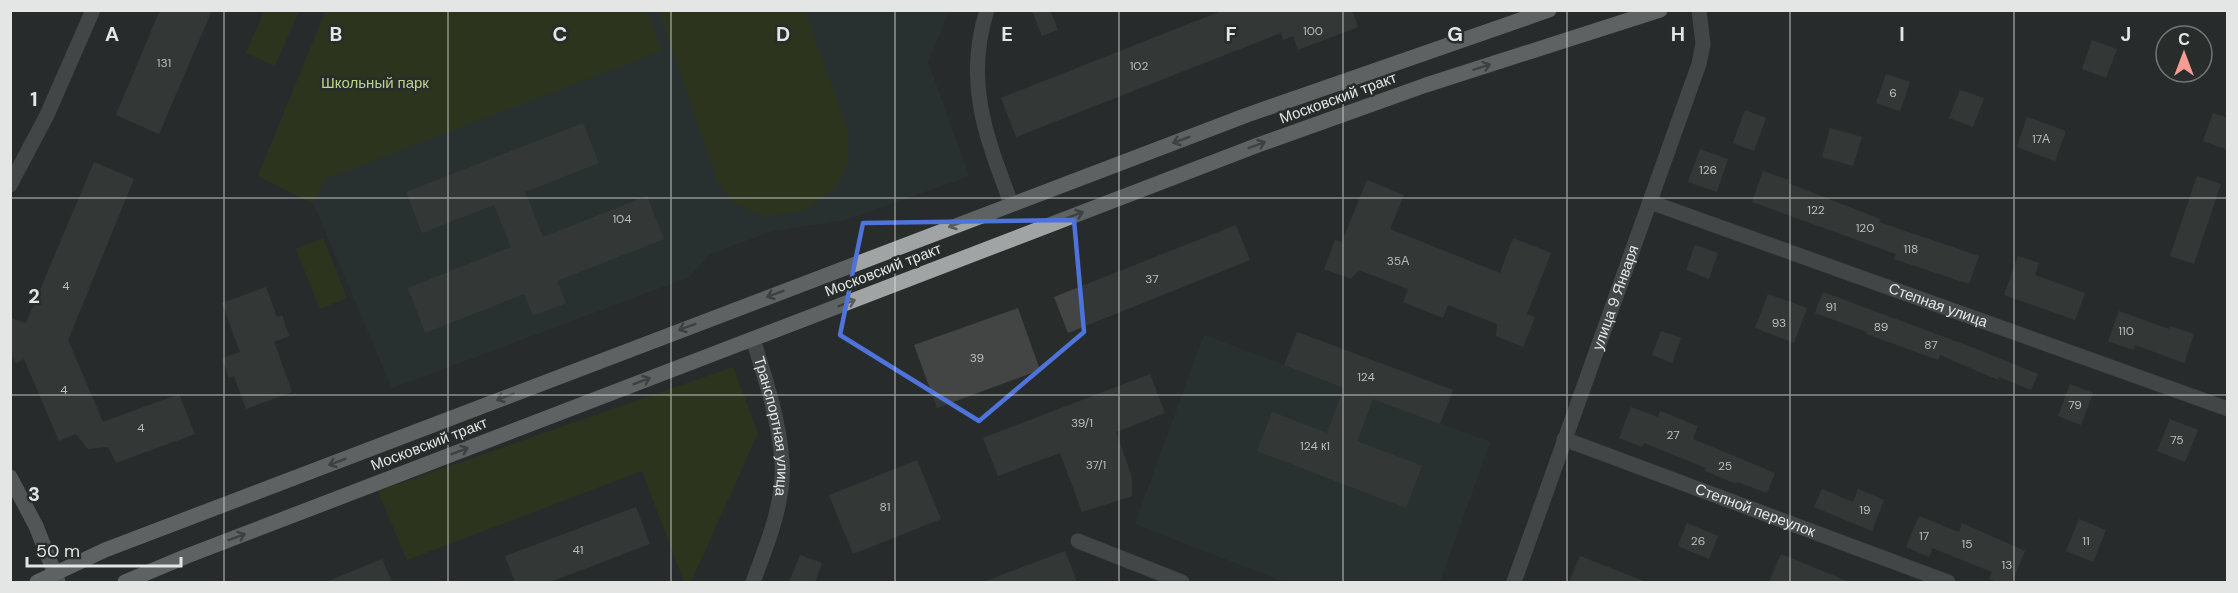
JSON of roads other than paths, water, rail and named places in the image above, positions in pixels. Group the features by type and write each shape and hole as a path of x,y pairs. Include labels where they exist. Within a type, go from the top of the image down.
{"main road":[{"name":"Московский тракт","path":"37,582 56,578 123,543 1011,203 1247,115 1549,10"},
{"name":"Московский тракт","path":"125,582 187,556 1258,145 1426,85 1660,10"}],"street":[{"path":"10,185 47,115 93,10"},
{"path":"987,10 977,56 978,99 992,154 1011,203"},
{"name":"улица 9 Января","path":"1514,582 1699,64 1703,44 1699,10"},
{"name":"Степная улица","path":"1650,202 2228,409"},
{"name":"Транспортная улица","path":"753,339 778,430 782,463 779,500 765,552 753,582"},
{"name":"Степной переулок","path":"1564,439 1948,582"},
{"path":"10,477 36,526 56,578"},
{"path":"1078,541 1182,582"}],"park label":[{"name":"Школьный парк","path":"375,83"}]}
